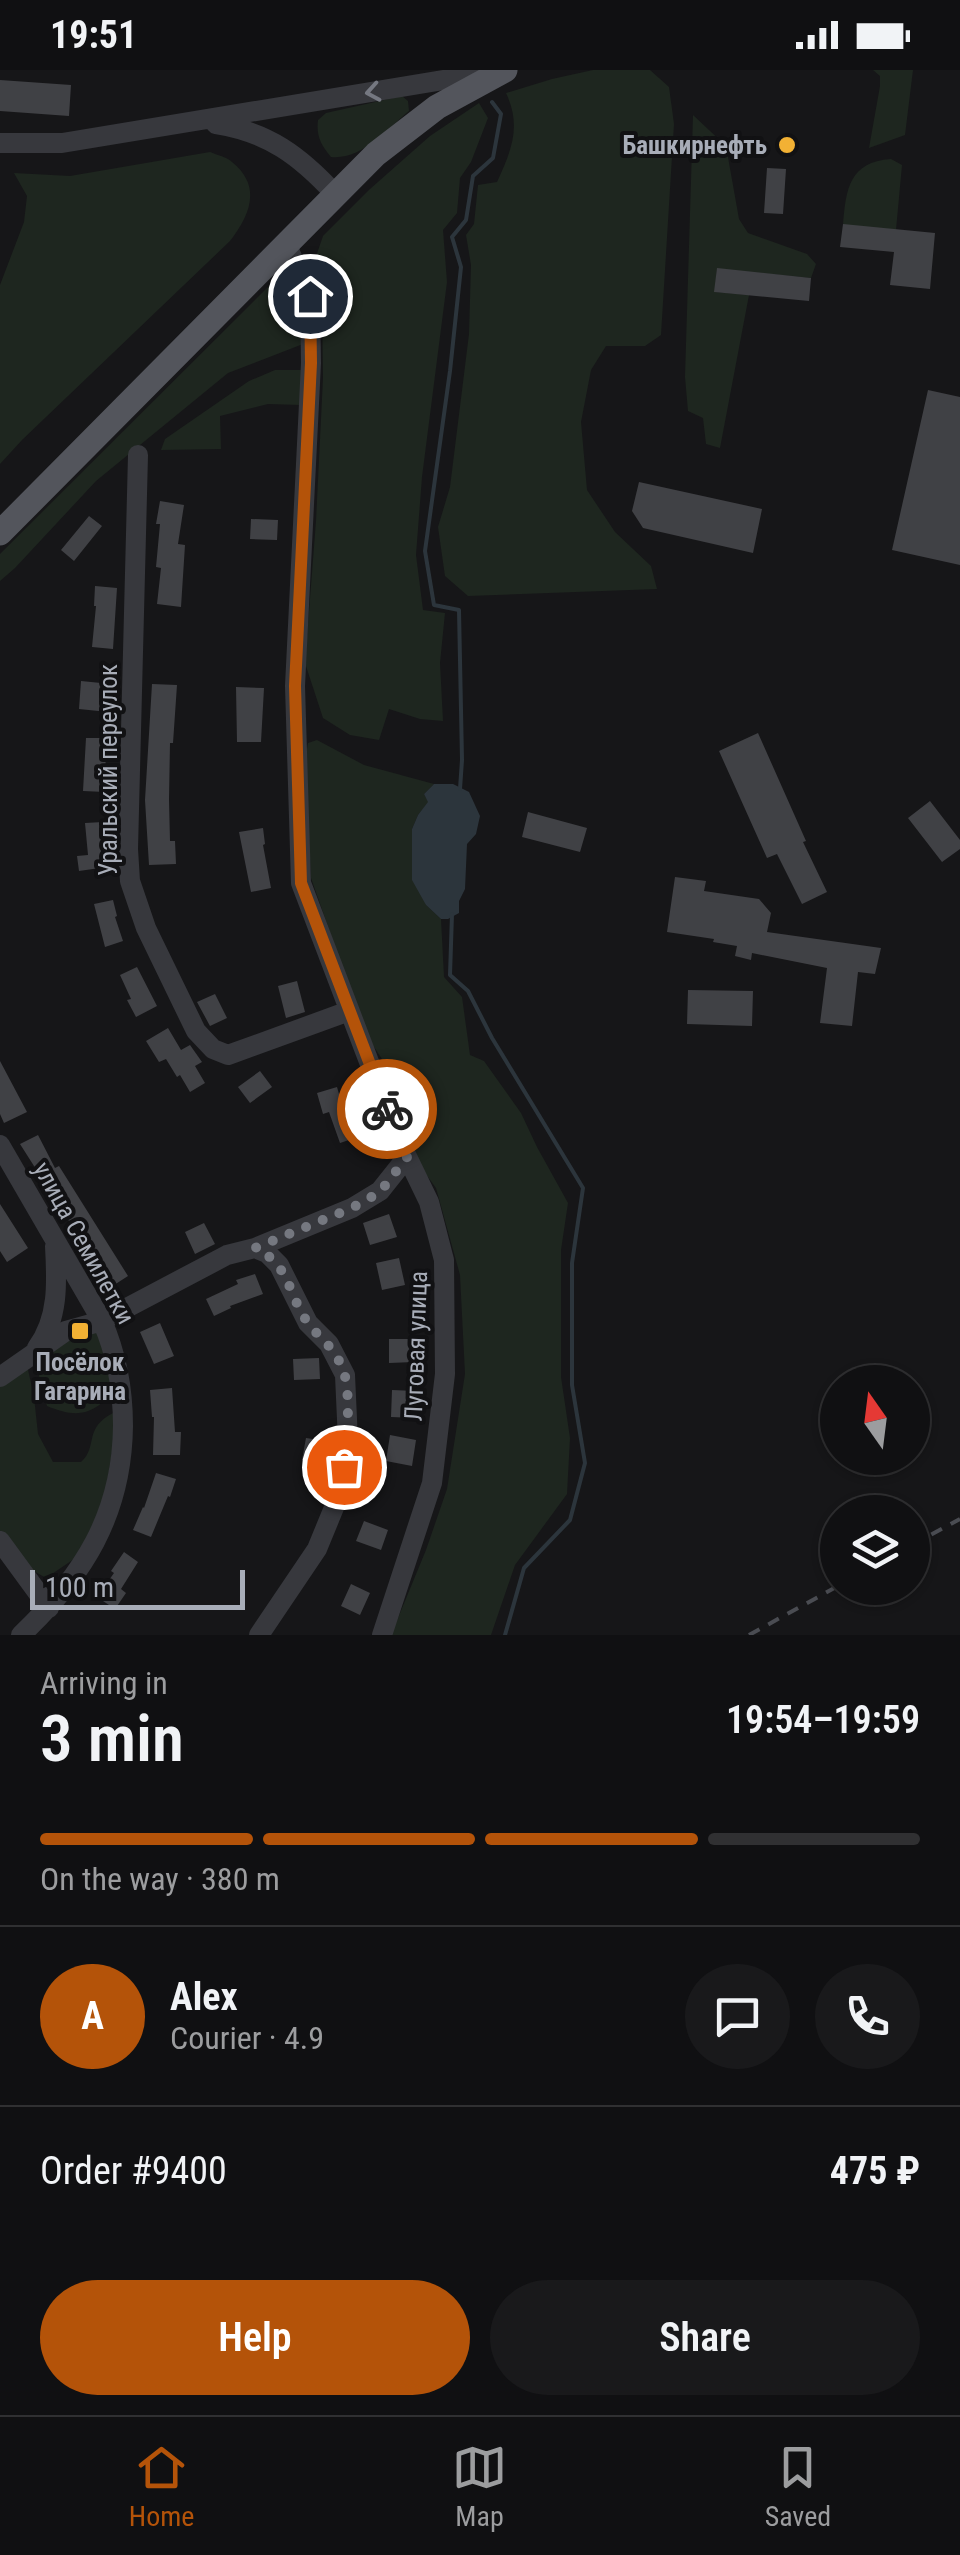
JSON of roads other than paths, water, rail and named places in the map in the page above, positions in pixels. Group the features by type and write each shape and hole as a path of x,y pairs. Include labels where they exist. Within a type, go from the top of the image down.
{"main road":[{"path":"0,533 376,154 470,87 504,70"}],"street":[{"path":"0,142 62,143 504,70"},
{"path":"200,121 239,128 276,143 309,166 336,194"},
{"name":"Луговая улица","path":"286,244 310,296 311,363 295,686 301,883 407,1157 429,1202 444,1260 445,1374 432,1483 382,1635"},
{"name":"Уральский переулок","path":"138,454 128,848 130,881 146,928 196,1031 214,1049 228,1055 350,1011"},
{"name":"улица Семилетки","path":"2,1153 102,1321 118,1369 123,1409 117,1488 106,1522 84,1562 49,1608 21,1635"},
{"path":"0,1378 66,1331 102,1321 227,1255 255,1248 352,1208 380,1192 407,1157"},
{"path":"31,1356 46,1335 57,1292 54,1239"},
{"path":"255,1248 279,1265 308,1323 330,1344 345,1375 348,1441 340,1494 317,1549 259,1635"},
{"path":"0,1541 49,1608"}],"waterway":[{"path":"460,789 459,610 434,605 425,551 461,267 452,237 466,220 473,176 493,158 501,114 492,102"},
{"path":"452,914 450,975 468,991 583,1188 572,1263 572,1385 585,1463 570,1520 524,1568 505,1635"}],"railway":[{"path":"930,1535 960,1519"},
{"path":"749,1635 820,1596"}],"place":[{"name":"Башкирнефть","path":"787,145"},
{"name":"Посёлок Гагарина","path":"80,1331"}]}
